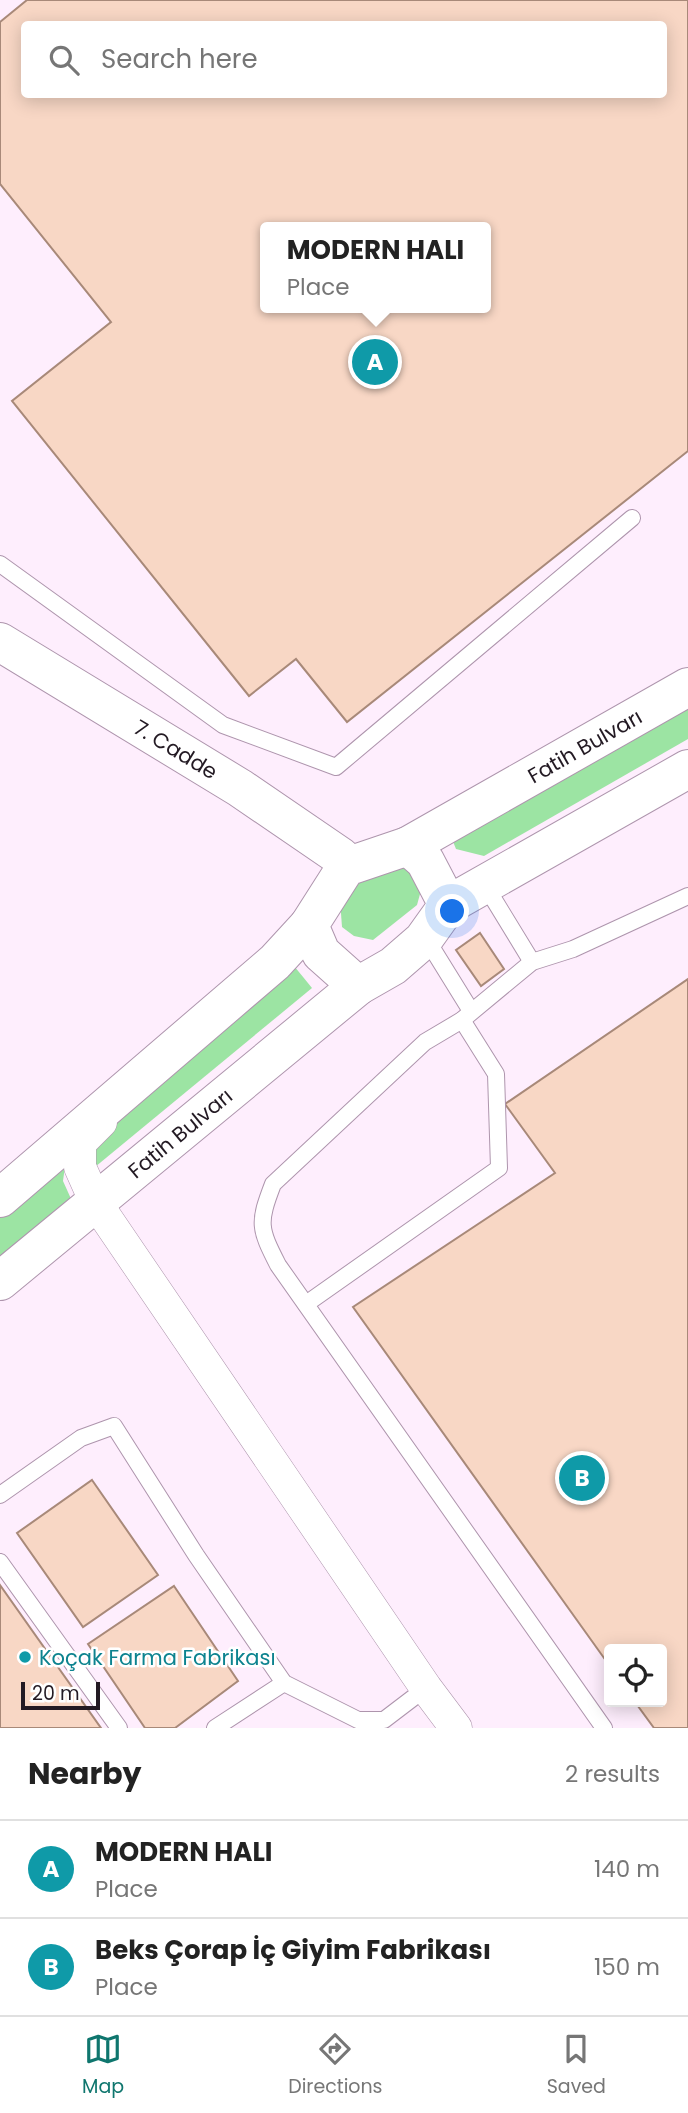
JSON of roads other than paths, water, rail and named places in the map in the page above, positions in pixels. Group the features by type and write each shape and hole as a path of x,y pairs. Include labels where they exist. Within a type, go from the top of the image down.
{"main road":[{"name":"7. Cadde","path":"0,642 240,788 341,857 346,867"},
{"name":"Fatih Bulvarı","path":"346,867 408,846 688,687"},
{"name":"Fatih Bulvarı","path":"0,1281 358,986 393,965 423,940 447,905 688,769"},
{"path":"408,846 425,861 447,905"},
{"path":"0,1198 275,962 309,925 346,867"},
{"path":"309,925 321,953 358,986"}],"street":[{"path":"152,1069 80,1143 80,1167 96,1203 426,1688 456,1728"}],"lane":[{"path":"0,564 223,725 336,767 632,518"},
{"path":"485,885 532,962"},
{"path":"604,1728 278,1265 262,1235 263,1209 273,1184 425,1042 467,1016 532,962 573,949 688,896"},
{"path":"306,1304 499,1168 496,1074 432,948 423,940"},
{"path":"0,1495 81,1438 114,1426 196,1555 284,1683 358,1720 384,1720 426,1688"},
{"path":"0,1562 119,1728"},
{"path":"215,1728 284,1683"}],"place":[{"name":"MODERN HALI","path":"375,362"},
{"name":"Beks Çorap İç Giyim Fabrikası","path":"582,1478"},
{"name":"Koçak Farma Fabrikası","path":"25,1657"}]}
